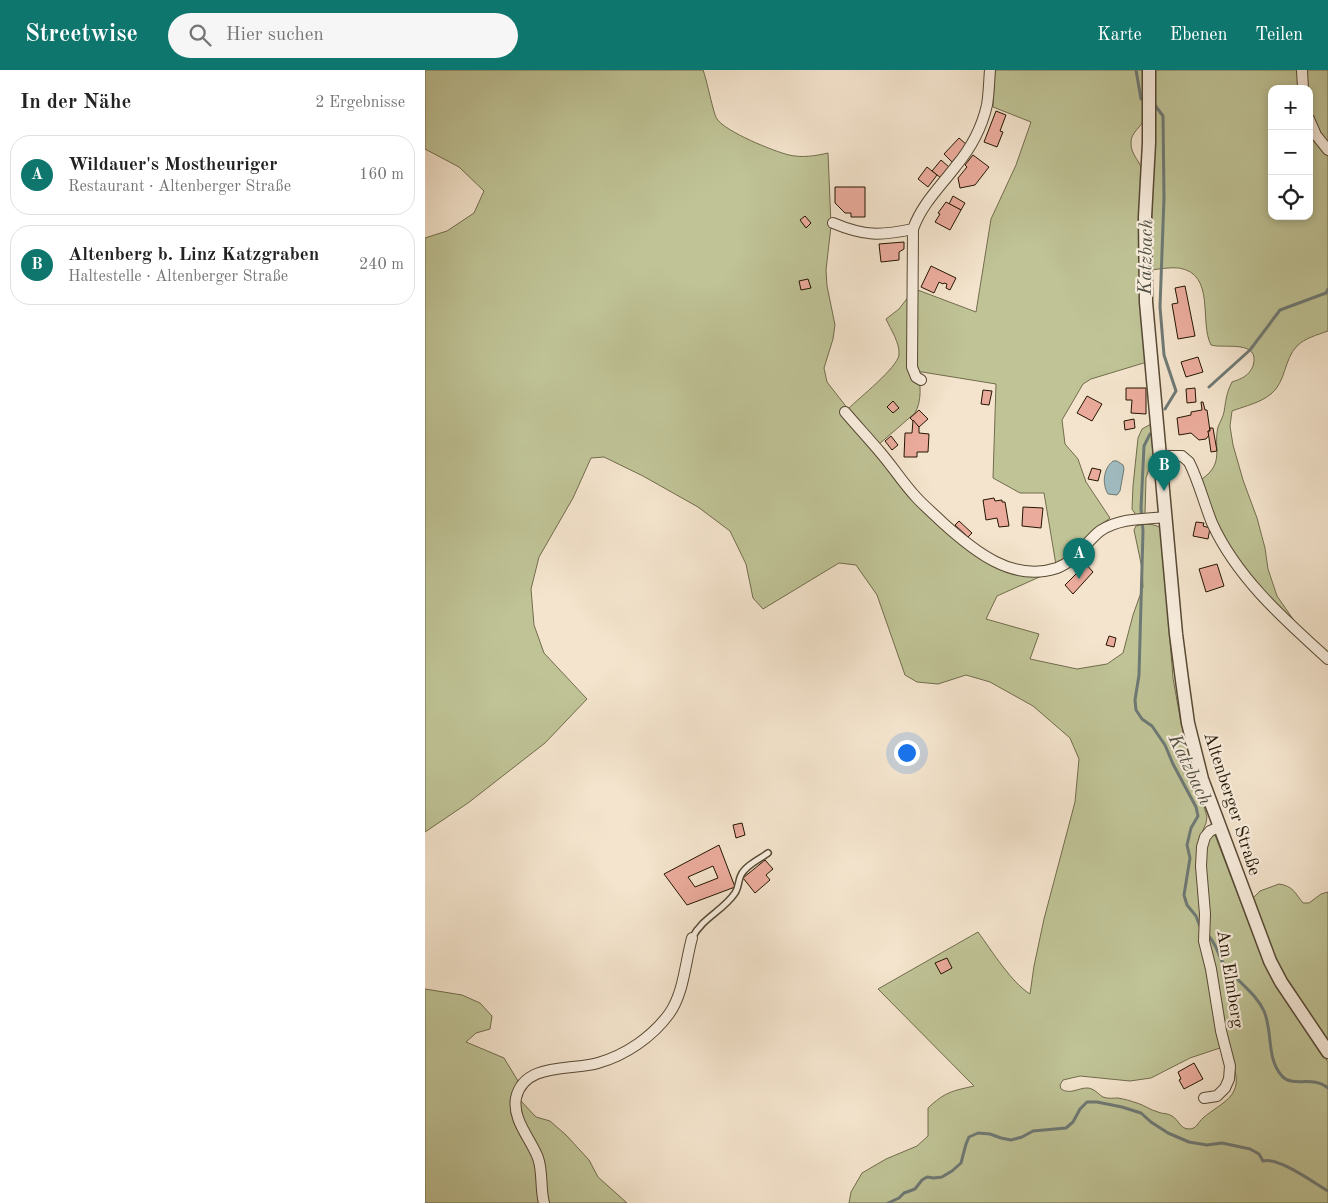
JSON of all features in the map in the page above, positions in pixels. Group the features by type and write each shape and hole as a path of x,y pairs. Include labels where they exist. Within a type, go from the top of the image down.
{"street":[{"path":"921,380 915,377 912,367 913,229 918,215 926,202 957,166 975,139 987,104 990,70"},
{"name":"Altenberger Straße","path":"1149,70 1149,143 1145,217 1146,302 1176,634 1188,723 1202,779 1270,961 1281,982 1328,1052"},
{"path":"1302,70 1303,85"},
{"path":"1313,127 1328,150"},
{"path":"833,223 848,230 872,235 913,229"},
{"path":"845,412 917,498 964,542 985,557 1001,565 1021,571 1046,571 1059,567 1072,559 1101,531 1116,523 1166,516"},
{"path":"1161,456 1182,456 1189,462 1212,523 1234,560 1268,602 1328,659"},
{"name":"Am Elmberg","path":"1204,1098 1217,1096 1225,1088 1229,1079 1230,1066 1221,1031 1205,931 1201,866 1202,847 1205,837 1210,831 1219,827"},
{"path":"544,1203 540,1188 539,1160 517,1114 515,1105 519,1090 524,1082 540,1072 597,1063 628,1050 652,1033 665,1020 677,1002 692,938"}],"lane":[{"path":"692,938 698,927 735,893 744,870 768,853"}],"green space":[{"path":"425,70 703,70 715,116 730,130 772,150 789,155 809,156 828,153 831,226 826,270 827,286 835,325 833,339 824,368 827,382 848,409 885,375 897,361 899,355 897,341 886,319 899,309 909,296 909,334 920,392 919,403 915,413 878,445 842,415 974,553 1044,575 997,596 986,619 1039,634 1030,659 1077,669 1107,664 1123,653 1143,587 1142,568 1134,530 1136,526 1146,524 1161,528 1173,678 1181,723 1207,817 1199,840 1201,901 1223,1047 1190,1058 1151,1078 1130,1081 1080,1076 1063,1080 1060,1085 1064,1091 1089,1088 1105,1098 1118,1098 1140,1104 1170,1115 1186,1129 1196,1127 1203,1118 1230,1097 1234,1091 1236,1076 1208,944 1204,855 1210,835 1215,835 1262,958 1273,979 1328,1062 1328,1203 849,1203 851,1192 862,1173 886,1159 917,1146 928,1136 928,1108 949,1093 974,1086 878,989 978,932 1009,974 1030,994 1044,919 1075,802 1079,759 1070,738 1033,706 990,682 966,675 938,684 917,682 905,675 877,595 856,565 839,563 763,609 753,598 746,564 730,531 698,507 643,476 604,457 591,458 573,498 539,557 531,589 534,625 544,653 587,699 545,743 468,803 425,832 425,238 447,231 474,213 484,191 459,167 425,149"},
{"path":"995,70 1145,70 1144,120 1131,139 1131,147 1143,174 1142,314 1147,362 1091,379 1083,384 1062,420 1065,444 1078,459 1086,482 1110,518 1098,527 1072,557 1056,565 1044,493 1020,493 993,478 996,384 916,371 915,289 976,312 991,219 1016,165 1031,122 993,107"},
{"path":"1154,70 1328,70 1328,331 1300,343 1293,351 1276,389 1262,400 1232,411 1230,426 1233,445 1243,480 1257,518 1265,548 1268,569 1277,596 1295,622 1243,566 1225,540 1211,508 1202,479 1209,473 1216,461 1218,427 1224,414 1230,386 1232,382 1247,375 1253,366 1254,358 1252,352 1240,347 1211,345 1206,324 1202,289 1198,279 1191,272 1179,268 1151,270"},
{"path":"1151,424 1153,456 1146,478 1145,514 1136,515 1132,509 1138,438 1142,429"},
{"path":"1279,884 1291,888 1303,903 1309,903 1321,894 1328,892 1328,1042 1289,985 1273,956 1252,899 1260,891"},
{"path":"425,989 462,995 480,1003 492,1016 490,1029 476,1033 466,1042 504,1058 518,1081 513,1092 535,1158 540,1203 425,1203"},
{"path":"520,1100 536,1117 550,1121 566,1135 589,1160 598,1177 627,1203 547,1203 519,1109"}],"water":[{"path":"1113,461 1123,465 1124,469 1120,491 1117,495 1108,494 1104,481 1105,472"}],"building":[{"path":"996,111 1006,115 1000,131 1003,132 997,147 984,142"},
{"path":"959,138 967,145 952,162 944,154"},
{"path":"973,155 989,167 975,185 960,188 958,178 967,167 965,165"},
{"path":"941,160 949,167 941,178 932,171"},
{"path":"927,167 937,175 928,187 918,179"},
{"path":"835,187 865,187 865,217 851,217 851,213 845,213 835,203"},
{"path":"953,196 965,203 961,210 949,204"},
{"path":"946,202 961,210 950,230 935,222 940,214 938,213"},
{"path":"805,216 811,223 806,228 800,220"},
{"path":"904,242 904,249 899,252 899,260 881,262 879,244"},
{"path":"931,266 956,278 950,290 946,288 947,284 939,282 934,293 921,287"},
{"path":"808,279 811,288 801,290 799,281"},
{"path":"1185,286 1195,336 1178,339 1172,304 1178,303 1175,288"},
{"path":"1198,357 1203,372 1186,377 1181,362"},
{"path":"1126,388 1146,388 1146,414 1131,413 1132,400 1126,400"},
{"path":"1195,388 1196,402 1187,403 1186,389"},
{"path":"983,390 992,391 989,405 981,404"},
{"path":"1087,396 1102,404 1092,421 1077,413"},
{"path":"893,401 899,408 893,413 887,407"},
{"path":"1201,402 1203,402 1205,410 1207,410 1209,435 1206,439 1199,440 1191,433 1179,435 1177,418 1202,410"},
{"path":"919,410 928,419 919,427 910,418"},
{"path":"1134,419 1135,428 1125,430 1124,421"},
{"path":"913,420 919,427 919,433 929,434 928,452 917,452 917,457 904,457 905,433 912,433"},
{"path":"1210,428 1213,428 1217,451 1211,452 1208,431 1210,431"},
{"path":"891,436 898,445 892,450 885,441"},
{"path":"1092,468 1101,470 1098,481 1088,479"},
{"path":"994,498 995,501 1002,500 1002,502 1005,502 1009,526 999,527 997,518 986,520 983,500"},
{"path":"1023,507 1043,508 1041,528 1022,526"},
{"path":"959,521 972,533 968,537 955,525"},
{"path":"1196,522 1204,523 1203,526 1210,528 1208,539 1193,536"},
{"path":"1086,564 1093,572 1073,594 1065,585"},
{"path":"1217,564 1224,586 1206,592 1199,569"},
{"path":"1109,636 1116,638 1114,647 1106,645"},
{"path":"742,823 745,835 736,838 733,825"},
{"path":"719,845 735,887 687,905 664,874","holes":["713,866 718,878 695,887 688,877"]},
{"path":"765,860 773,869 766,875 770,880 755,893 743,878"},
{"path":"947,958 952,968 941,974 935,963"},
{"path":"1194,1063 1203,1079 1184,1089 1179,1080 1181,1079 1178,1072"}],"waterway":[{"name":"Katzbach","path":"1136,70 1141,99"},
{"name":"Katzbach","path":"1154,104 1163,116 1164,198 1160,307 1164,355 1176,391 1165,409"},
{"path":"1209,387 1250,350 1280,310 1326,293 1328,289"},
{"name":"Katzbach","path":"1150,434 1144,446 1141,508 1143,531 1139,675 1135,700 1136,710 1142,719 1152,726 1165,745 1196,807 1198,816 1191,828 1187,845 1190,858 1184,895 1187,905 1196,916 1201,929"},
{"name":"Katzbach","path":"1208,935 1213,941 1222,961 1255,997 1264,1011 1274,1061 1282,1076 1291,1081 1316,1082 1328,1088"},
{"path":"888,1203 899,1198 904,1193 915,1189 927,1177 942,1177 952,1171 961,1163 969,1137 978,1133 990,1134 1011,1140 1033,1131 1066,1128 1073,1122 1080,1109 1087,1102 1122,1107 1141,1113 1168,1133 1189,1142 1207,1145 1222,1143 1250,1149 1259,1154 1263,1161 1270,1161 1287,1167 1328,1191"}],"place":[{"name":"Altenberg b. Linz Katzgraben","path":"1164,491"},
{"name":"Wildauer's Mostheuriger","path":"1079,579"}]}
